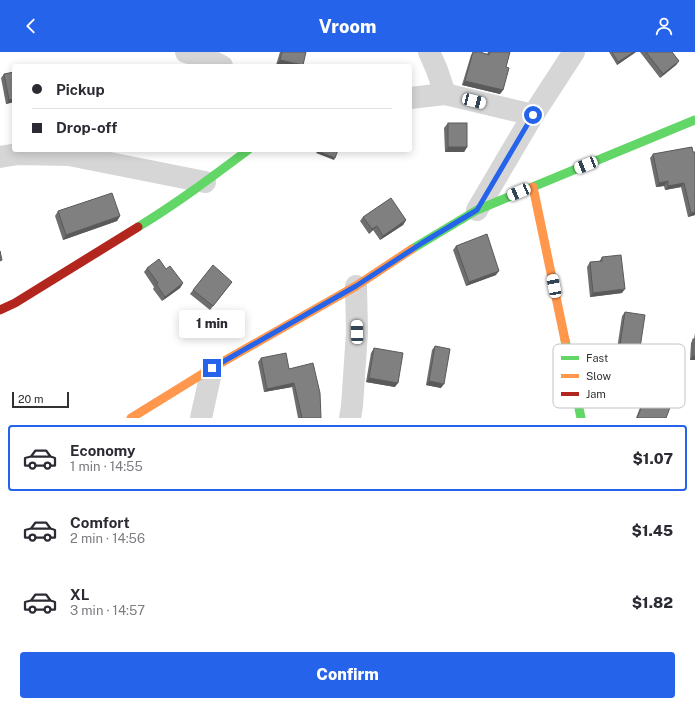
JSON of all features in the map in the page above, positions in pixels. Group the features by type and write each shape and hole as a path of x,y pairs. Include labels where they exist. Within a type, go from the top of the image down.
{"street":[{"path":"186,52 218,64"},
{"path":"428,52 445,94"},
{"path":"477,210 533,115 574,52"},
{"path":"412,98 445,94 533,115"},
{"path":"131,418 212,368 356,286 422,243 477,210 695,120"},
{"path":"0,310 14,303 153,218 245,152"},
{"path":"0,157 18,154 69,155 205,182"},
{"path":"533,187 566,344"},
{"path":"350,418 357,332 356,286"},
{"path":"201,418 212,368"},
{"path":"579,408 581,418"}],"building":[{"path":"282,52 306,52 303,64 280,60"},
{"path":"473,52 480,52 489,55 490,52 510,52 506,67 509,68 503,90 465,81"},
{"path":"612,52 634,52 618,62"},
{"path":"646,52 672,52 679,61 663,74"},
{"path":"12,72 12,99 9,100 4,74"},
{"path":"448,123 467,123 467,147 448,147"},
{"path":"692,147 693,152 695,152 695,212 691,213 684,183 668,186 668,181 659,183 653,154"},
{"path":"320,152 337,152 335,158"},
{"path":"112,193 120,216 66,235 58,211"},
{"path":"391,198 406,220 383,236 377,226 372,229 363,217"},
{"path":"487,234 499,271 469,282 456,246"},
{"path":"621,255 625,289 593,293 590,262 602,261 602,257"},
{"path":"159,259 166,269 170,266 183,283 165,297 156,284 158,283 147,268"},
{"path":"213,265 232,282 213,306 193,290"},
{"path":"625,312 645,315 641,344 620,344"},
{"path":"693,339 695,339 695,356 693,356"},
{"path":"435,346 450,349 444,384 429,381"},
{"path":"374,348 403,353 398,383 369,378"},
{"path":"286,353 289,369 313,363 320,393 321,418 302,418 294,383 267,389 261,358"},
{"path":"641,408 670,408 666,418 637,418"}],"traffic: fast":[{"path":"412,249 477,210 695,120"},
{"path":"138,227 180,200 245,152"},
{"path":"565,340 566,344"},
{"path":"579,408 581,418"}],"traffic: slow":[{"path":"533,187 565,340"},
{"path":"131,418 212,368 356,286 412,249"}],"traffic: jam":[{"path":"0,310 15,303 138,227"}],"route":[{"path":"212,368 356,286 422,243 477,210 533,115"}]}
